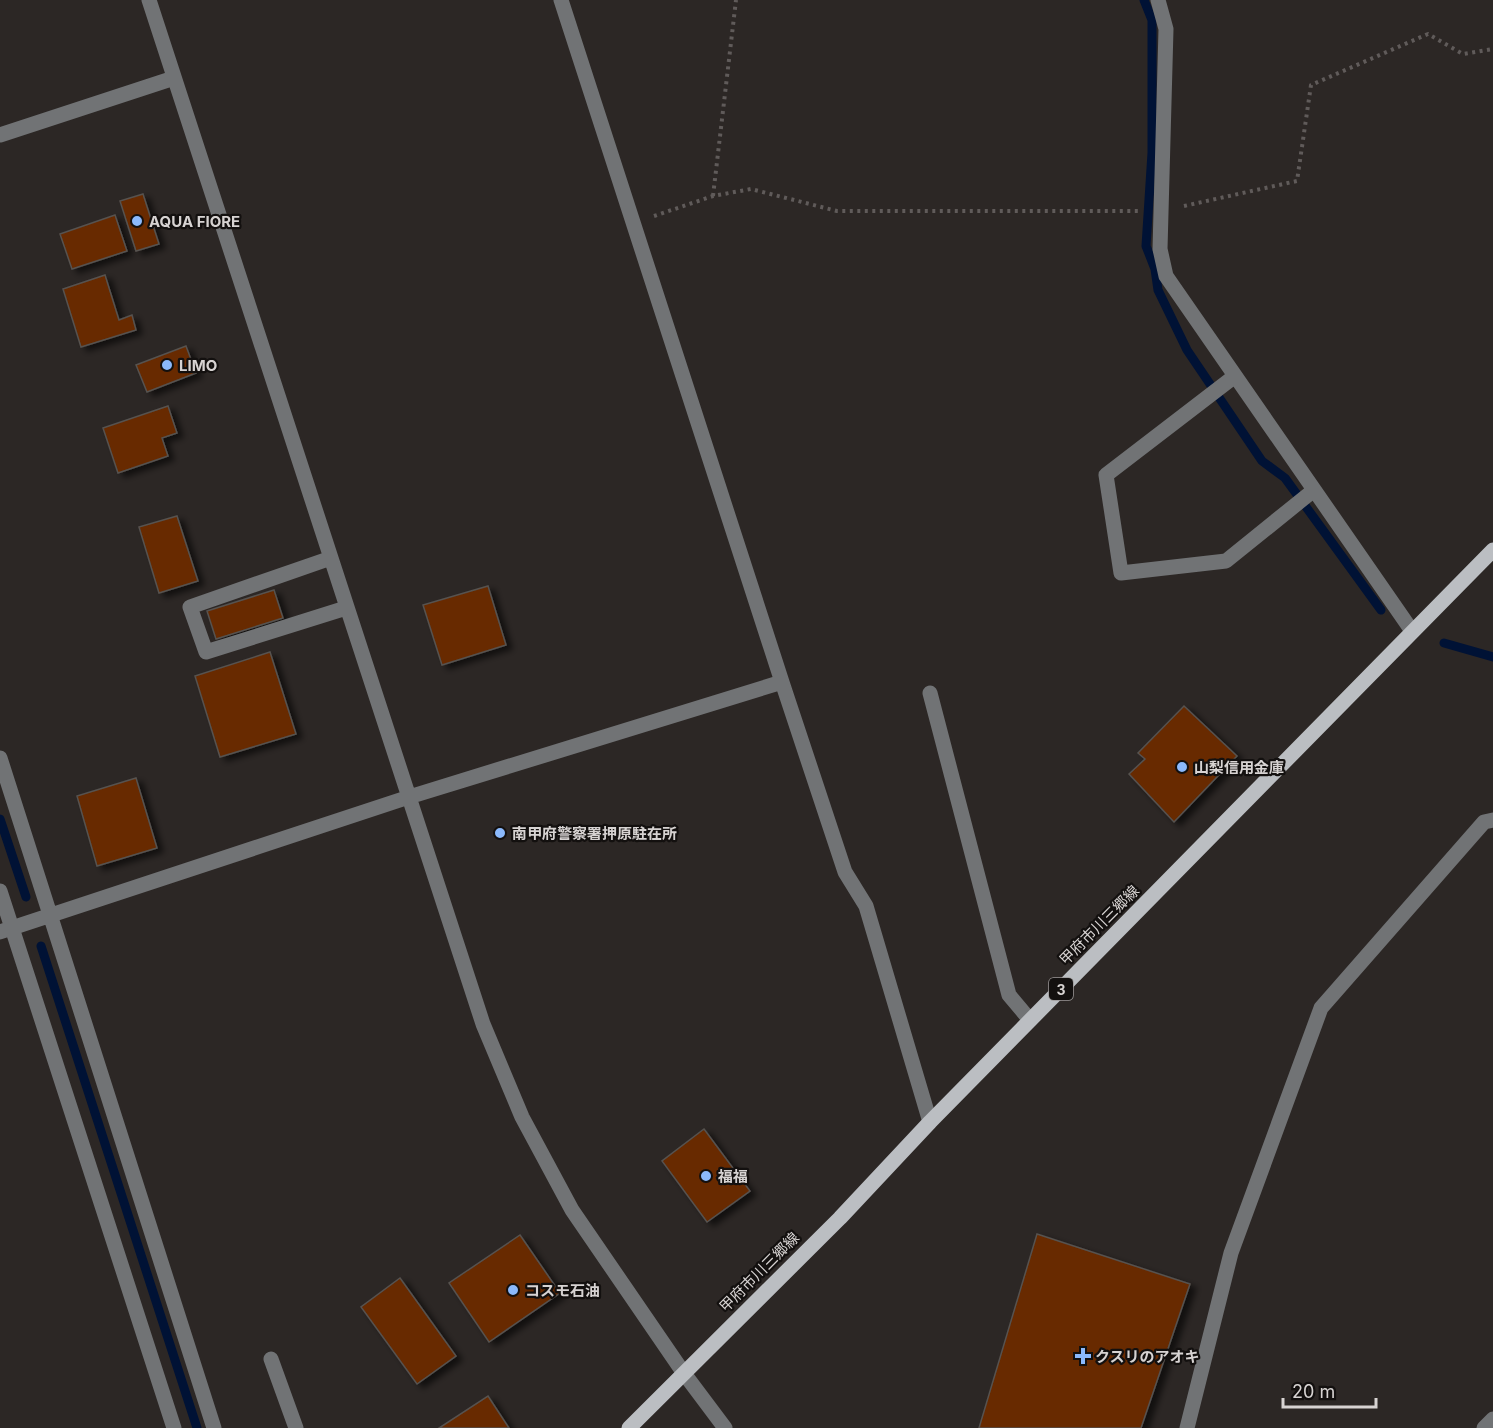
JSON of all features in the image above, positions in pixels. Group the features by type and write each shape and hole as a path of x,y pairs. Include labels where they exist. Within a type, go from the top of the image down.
{"main road":[{"name":"甲府市川三郷線","path":"629,1428 840,1218 930,1122 1493,549"}],"street":[{"path":"149,0 483,1024 522,1118 572,1210 683,1372 725,1428"},
{"path":"561,0 845,872 866,906 930,1122"},
{"path":"1158,0 1166,29 1160,249 1166,276 1412,631"},
{"path":"0,135 174,78"},
{"path":"1235,376 1106,476 1121,573 1226,561 1314,490"},
{"path":"330,558 190,607 206,652 346,608"},
{"path":"6,930 409,797 783,682"},
{"path":"930,693 1009,995 1030,1020"},
{"path":"0,758 214,1428"},
{"path":"1187,1428 1231,1253 1321,1008 1484,822 1493,820"},
{"path":"0,891 6,930 174,1428"},
{"path":"271,1359 296,1428"},
{"path":"1484,1428 1493,1419"}],"path":[{"path":"713,196 736,0"},
{"path":"634,223 713,196 751,189 837,211 1161,211 1298,181 1311,85 1428,34 1463,54 1493,48"}],"building":[{"path":"143,194 159,244 136,251 120,201"},
{"path":"115,215 127,251 72,269 60,234"},
{"path":"105,275 119,320 132,315 136,330 81,347 63,289"},
{"path":"186,346 196,373 147,392 136,365"},
{"path":"168,406 177,433 162,438 168,456 118,473 103,428"},
{"path":"177,516 198,581 159,593 139,527"},
{"path":"488,586 506,645 442,665 423,605"},
{"path":"274,590 283,618 216,639 207,611"},
{"path":"270,652 296,734 220,757 195,676"},
{"name":"山梨信用金庫","path":"1184,706 1237,756 1174,822 1129,774 1145,759 1138,753"},
{"path":"136,778 157,848 97,866 77,796"},
{"name":"福福","path":"704,1129 750,1191 707,1222 662,1161"},
{"name":"クスリのアオキ","path":"1037,1234 1190,1284 1141,1428 979,1428"},
{"path":"520,1235 560,1293 489,1342 449,1283"},
{"path":"400,1278 456,1356 417,1384 361,1307"},
{"path":"488,1396 509,1428 439,1428"}],"waterway":[{"path":"1144,0 1152,20 1152,153 1146,246 1155,269 1158,290 1187,350 1262,461 1285,478 1381,610"},
{"path":"1444,643 1493,657"},
{"path":"0,819 26,897"},
{"path":"41,946 197,1428"}],"place":[{"name":"AQUA FIORE","path":"137,221"},
{"name":"LIMO","path":"167,365"},
{"name":"山梨信用金庫","path":"1182,767"},
{"name":"南甲府警察署押原駐在所","path":"500,833"},
{"name":"福福","path":"706,1176"},
{"name":"コスモ石油","path":"513,1290"},
{"name":"クスリのアオキ","path":"1083,1356"}]}
